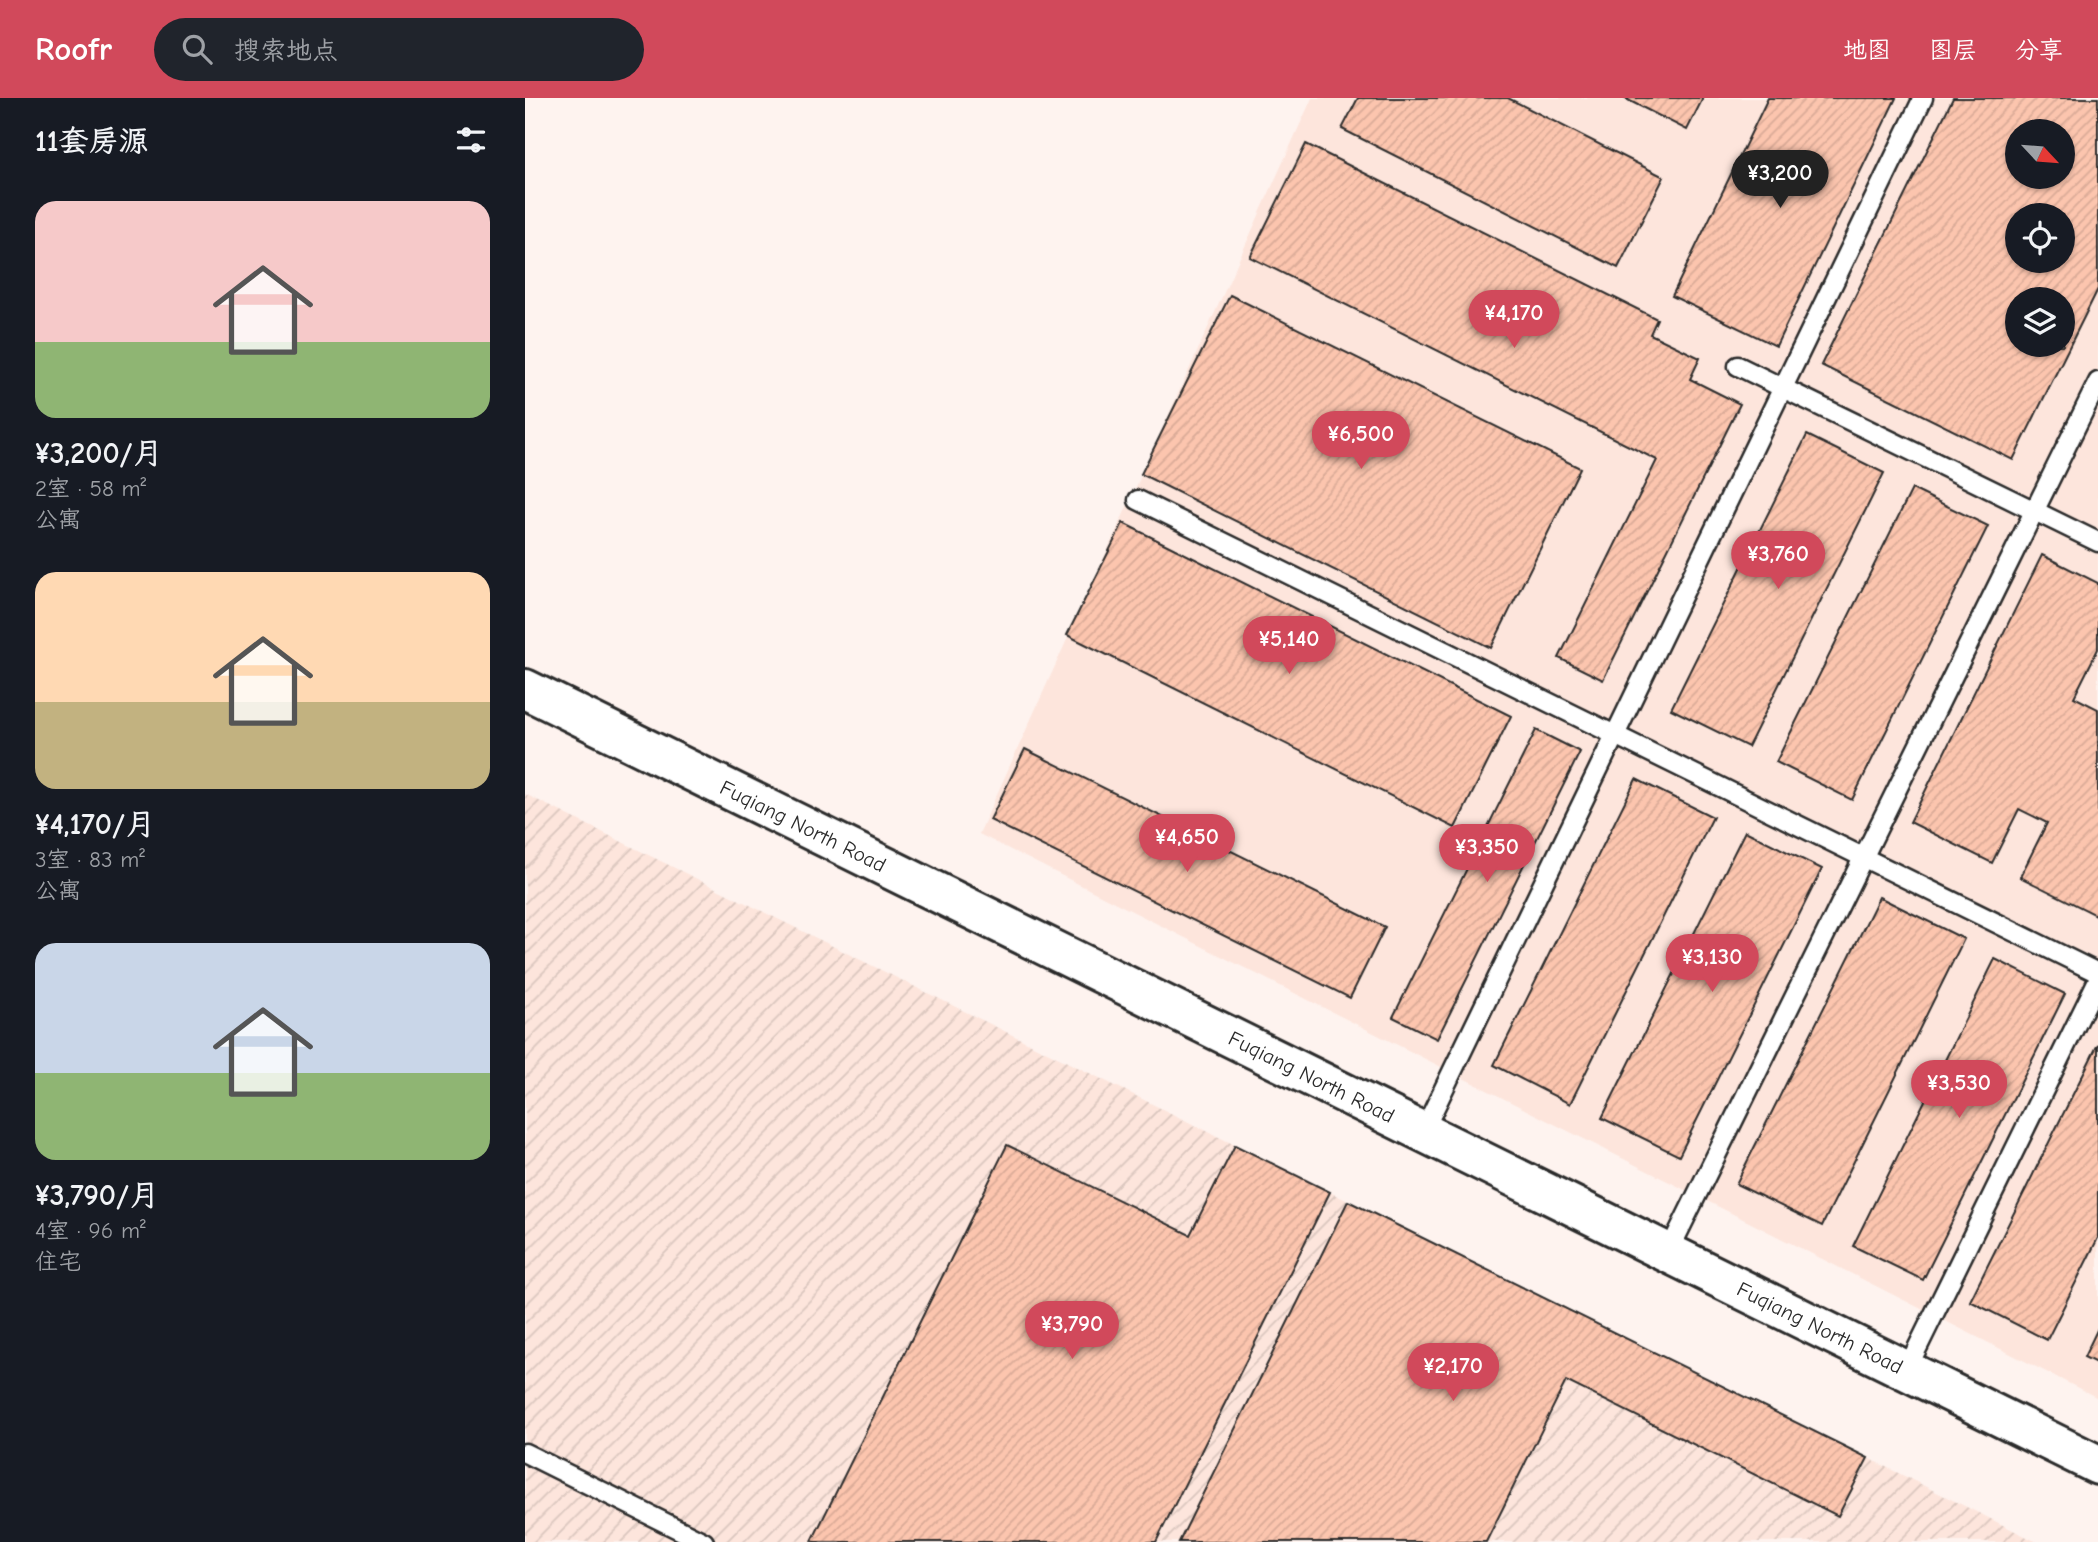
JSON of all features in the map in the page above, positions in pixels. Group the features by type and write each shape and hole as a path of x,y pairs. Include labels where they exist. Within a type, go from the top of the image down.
{"street":[{"name":"Fuqiang North Road","path":"525,690 2098,1465"}],"lane":[{"path":"1423,1132 1923,98"},
{"path":"1738,366 2098,542"},
{"path":"1668,1253 2098,382"},
{"path":"1138,500 2098,973"},
{"path":"1906,1371 2098,980"},
{"path":"525,1453 704,1542"}],"shaded area":[{"path":"1312,98 2098,98 2098,1398 979,834"},
{"path":"525,794 1868,1458 2037,1542 525,1542"}],"building":[{"path":"1358,98 1508,98 1664,177 1618,268 1342,129"},
{"path":"1624,98 1703,98 1687,130"},
{"path":"1768,98 1896,98 1776,346 1672,296"},
{"path":"1953,98 2098,98 2098,289 2075,335 2075,287 2005,287 2005,357 2064,357 2013,460 1821,365"},
{"path":"1306,144 1657,319 1650,334 1700,358 1690,379 1740,404 1603,680 1559,658 1657,460 1250,257"},
{"path":"1230,295 1580,468 1491,648 1141,474"},
{"path":"1807,435 1884,473 1748,747 1671,709"},
{"path":"1912,489 1988,526 1852,800 1776,762"},
{"path":"1123,523 1511,716 1455,828 1067,635"},
{"path":"2042,555 2098,583 2098,649 2074,697 2098,709 2098,916 2020,877 2047,823 2019,809 1992,863 1910,822"},
{"path":"1536,730 1580,752 1437,1039 1393,1017"},
{"path":"1025,749 1385,927 1350,998 990,820"},
{"path":"1636,779 1713,817 1570,1104 1494,1065"},
{"path":"1745,831 1822,869 1679,1156 1602,1118"},
{"path":"1879,897 1964,939 1822,1226 1736,1184"},
{"path":"1995,959 2065,994 1923,1280 1853,1246"},
{"path":"2098,1044 2098,1238 2047,1340 1970,1301"},
{"path":"1007,1145 1190,1235 1235,1145 1330,1192 1156,1542 814,1542 812,1541"},
{"path":"1348,1201 1868,1458 1838,1516 1566,1381 1486,1542 1179,1542"},
{"path":"2098,1328 2098,1364 2084,1357"}]}
